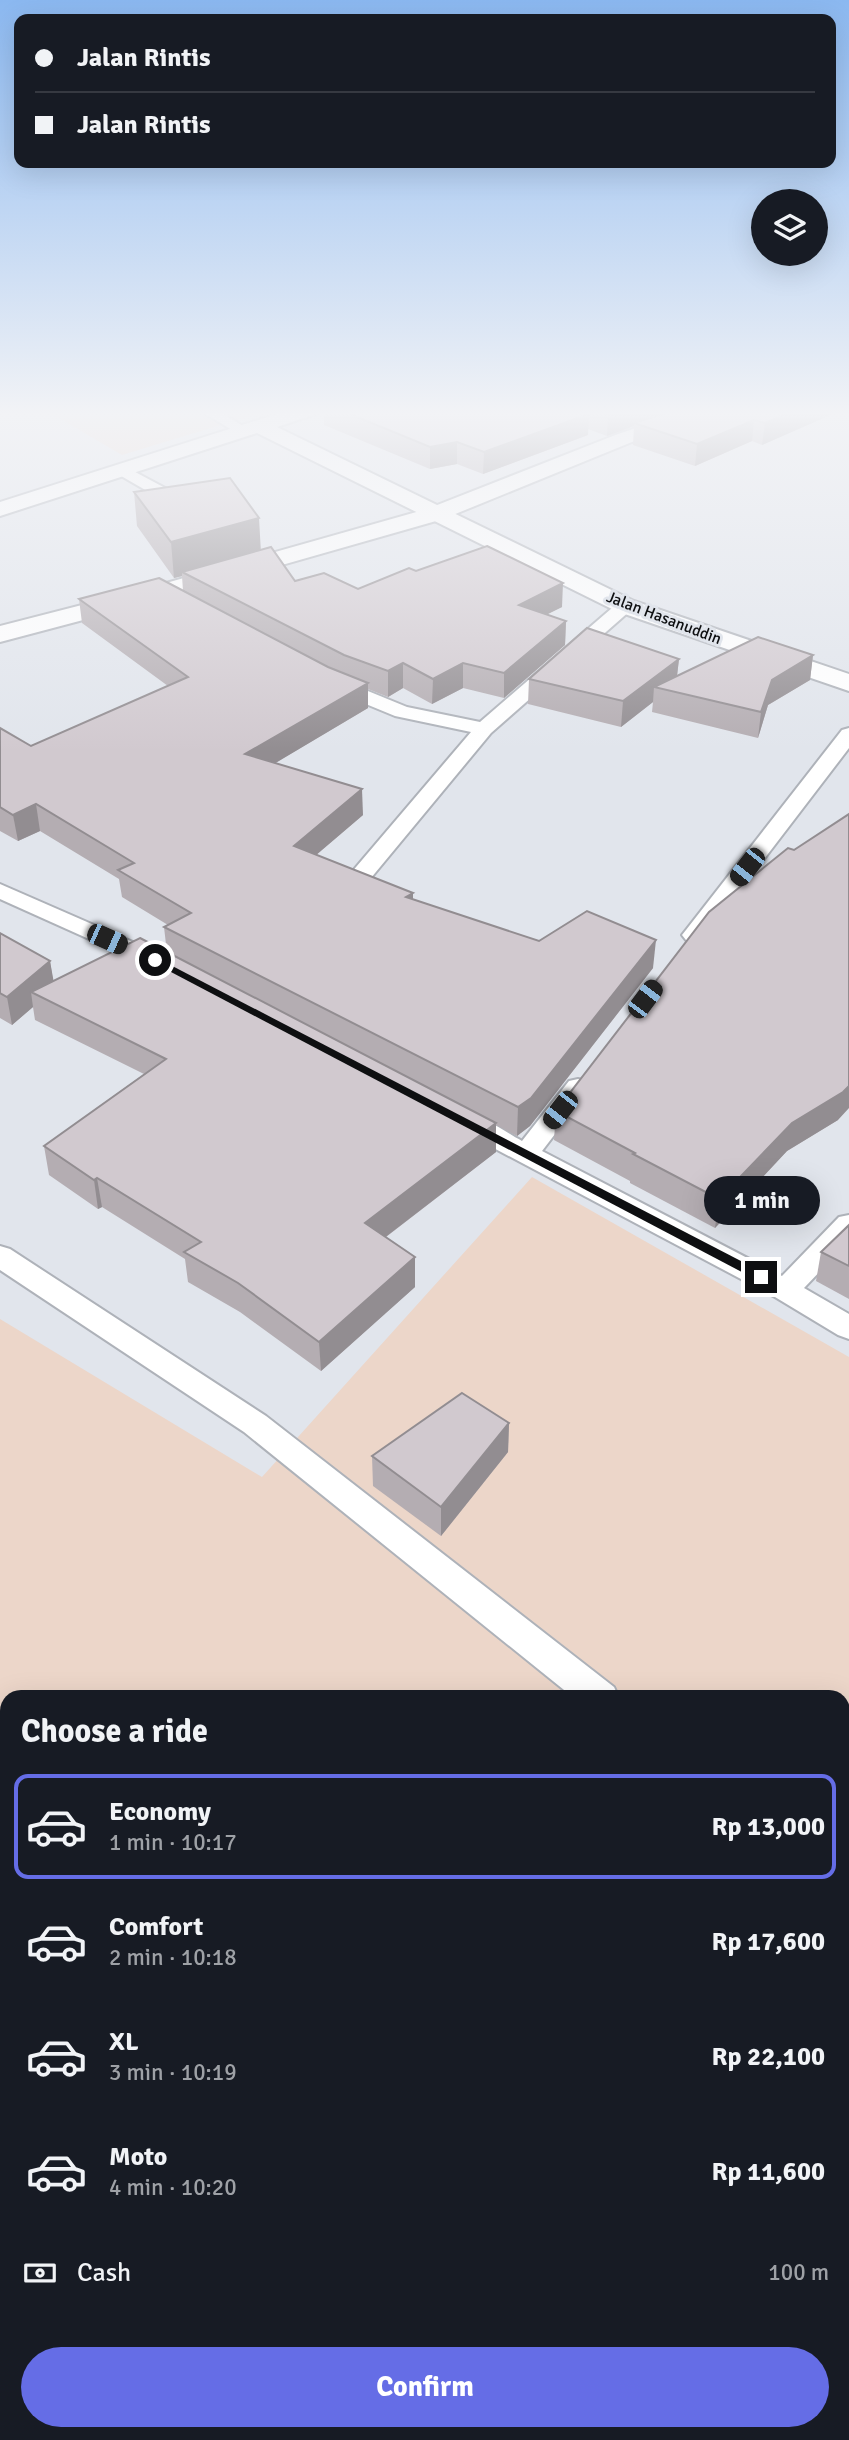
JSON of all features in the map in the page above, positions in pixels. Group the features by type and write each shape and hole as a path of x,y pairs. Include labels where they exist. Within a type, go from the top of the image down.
{"street":[{"path":"0,634 162,592 400,524"},
{"name":"Jalan Hasanuddin","path":"455,524 625,606 849,683"}],"lane":[{"path":"162,592 185,604"},
{"path":"354,885 484,729 625,606"},
{"path":"313,674 402,712 484,729"},
{"path":"679,955 849,734"},
{"path":"0,891 180,973"},
{"path":"526,1154 594,1066"},
{"path":"440,1109 785,1290 849,1328"},
{"path":"785,1290 849,1224"},
{"path":"0,1256 255,1424 591,1690"}],"shaded area":[{"path":"532,1177 849,1357 849,1690 0,1690 0,1319 262,1477"}],"building":[{"path":"158,524 237,524 171,542"},
{"path":"487,546 563,583 519,605 566,621 504,673 463,663 433,679 403,663 388,671 344,655 182,572 271,547 295,581 324,573 358,589 409,568 416,571"},
{"path":"159,578 328,667 368,683 245,754 362,789 294,846 413,893 406,897 539,941 587,911 656,940 531,1098 518,1107 164,927 191,913 118,870 134,863 36,804 13,815 0,807 0,728 31,746 188,677 79,599"},
{"path":"587,628 679,659 623,701 529,679"},
{"path":"758,637 813,655 772,680 761,712 654,687"},
{"path":"849,814 849,1086 792,1123 719,1199 556,1111 709,912 788,848 794,850"},
{"path":"0,933 50,961 7,997 0,993"},
{"path":"140,938 496,1123 365,1223 415,1257 319,1342 238,1283 184,1252 201,1242 97,1178 94,1180 44,1146 166,1059 31,992"},
{"path":"849,1225 849,1266 821,1252"},
{"path":"462,1393 509,1423 441,1507 372,1456"}],"route":[{"path":"155,960 761,1277"}]}
